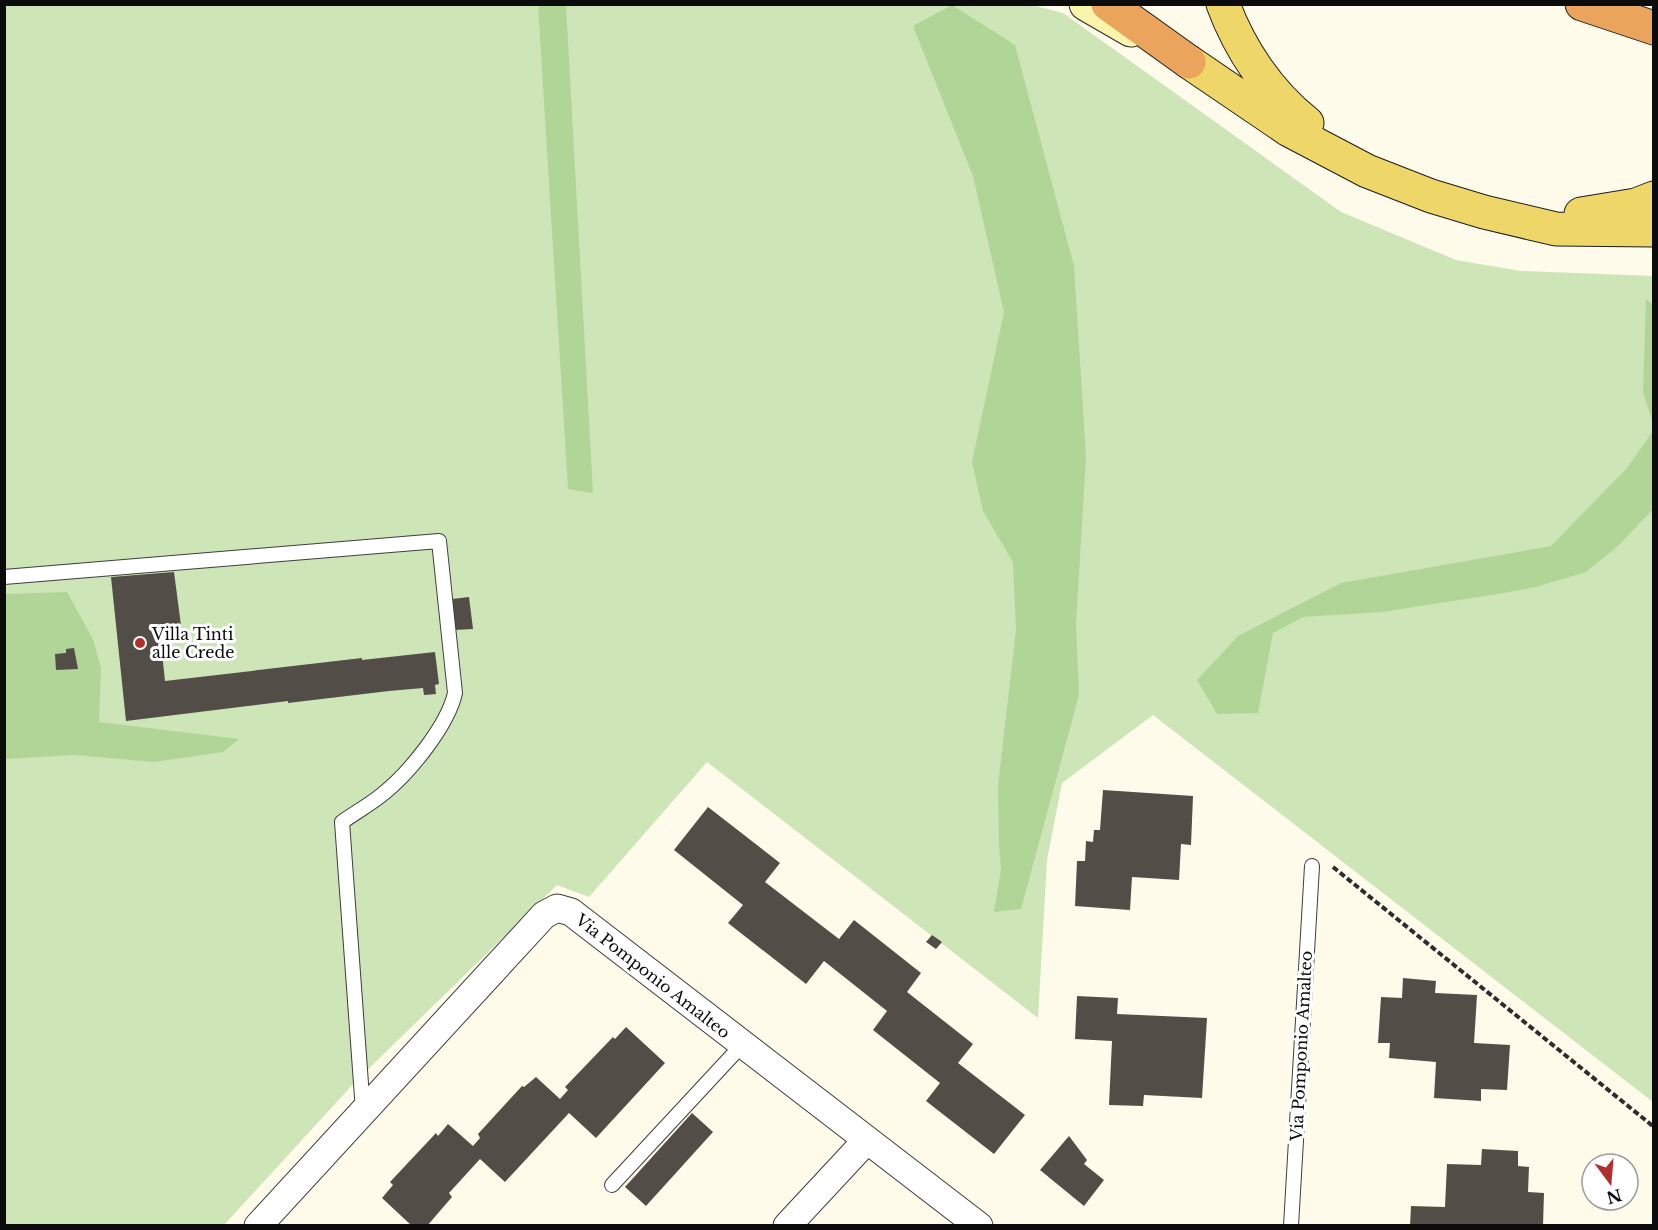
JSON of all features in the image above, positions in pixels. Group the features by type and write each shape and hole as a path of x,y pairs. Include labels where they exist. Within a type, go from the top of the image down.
{"highway":[{"path":"1108,4 1189,62"},
{"path":"1582,4 1653,28"}],"main road":[{"path":"1086,4 1189,62 1289,130 1367,171 1431,196 1484,212 1556,229 1653,230"},
{"path":"1223,4 1231,25 1255,67 1288,108 1367,171"},
{"path":"1484,212 1581,214 1636,205 1653,198"}],"street":[{"name":"Via Pomponio Amalteo","path":"258,1226 544,915 557,909 571,912 979,1226"},
{"path":"787,1226 867,1140"}],"lane":[{"path":"4,578 439,541 455,693 452,705 433,738 408,769 384,793 342,822 363,1111"},
{"name":"Via Pomponio Amalteo","path":"1291,1226 1312,866"},
{"path":"612,1185 742,1044"}],"path":[{"path":"1312,866 1331,866 1653,1127"}],"green space":[{"path":"5,5 1032,5 1063,13 1341,212 1456,260 1521,271 1653,276 1653,1102 1153,715 1062,783 1047,860 1038,1018 707,762 589,897 557,885 355,1082 224,1225 5,1226"},
{"path":"538,5 566,5 593,493 568,489"},
{"path":"952,5 1015,45 1074,266 1086,457 1076,624 1079,695 1021,909 994,912 1001,869 998,786 1016,630 1013,562 983,511 972,462 1004,312 973,176 913,26"},
{"path":"1646,299 1653,305 1653,423 1643,392"},
{"path":"1653,431 1653,509 1619,545 1586,572 1536,587 1504,593 1382,612 1303,617 1273,633 1258,713 1217,714 1197,680 1238,636 1341,583 1551,546 1627,468"},
{"path":"67,592 93,639 101,668 99,722 239,739 223,752 154,762 75,755 5,759 5,594"}],"building":[{"name":"Villa Tinti alle Crede","path":"174,572 182,633 160,634 165,681 362,658 362,660 435,652 439,684 435,685 436,694 424,695 423,688 288,703 288,701 126,721 111,577"},
{"path":"469,597 473,629 454,630 452,599"},
{"path":"74,648 78,669 56,670 55,654 66,653 66,649"},
{"path":"1103,790 1193,796 1191,845 1181,844 1179,880 1132,877 1130,910 1075,906 1077,861 1085,861 1086,841 1093,842 1094,830 1100,830"},
{"path":"708,807 780,863 765,882 839,939 854,920 921,973 907,992 973,1044 958,1063 1025,1115 994,1154 926,1101 940,1083 873,1030 887,1011 824,961 806,984 728,923 743,905 674,850"},
{"path":"932,935 942,942 936,949 926,942"},
{"path":"1403,978 1436,981 1435,993 1477,995 1474,1043 1510,1045 1507,1090 1481,1089 1481,1101 1434,1098 1436,1062 1389,1058 1390,1043 1378,1043 1381,997 1402,998"},
{"path":"1077,996 1118,998 1117,1014 1207,1018 1202,1098 1144,1095 1143,1106 1109,1105 1112,1041 1075,1039"},
{"path":"626,1027 665,1063 596,1138 569,1113 505,1182 480,1159 449,1193 452,1197 427,1226 412,1226 382,1198 393,1185 390,1182 436,1133 438,1136 448,1124 473,1146 480,1138 478,1134 522,1086 524,1087 536,1077 560,1099 568,1090 565,1087 613,1037 615,1039"},
{"path":"692,1113 713,1132 646,1206 625,1187"},
{"path":"1069,1136 1087,1160 1084,1164 1104,1180 1084,1206 1040,1170"},
{"path":"1482,1149 1518,1151 1518,1166 1529,1167 1528,1192 1544,1193 1543,1226 1410,1226 1411,1206 1445,1207 1447,1164 1481,1165"}],"place":[{"name":"Villa Tinti alle Crede","path":"140,643"}]}
